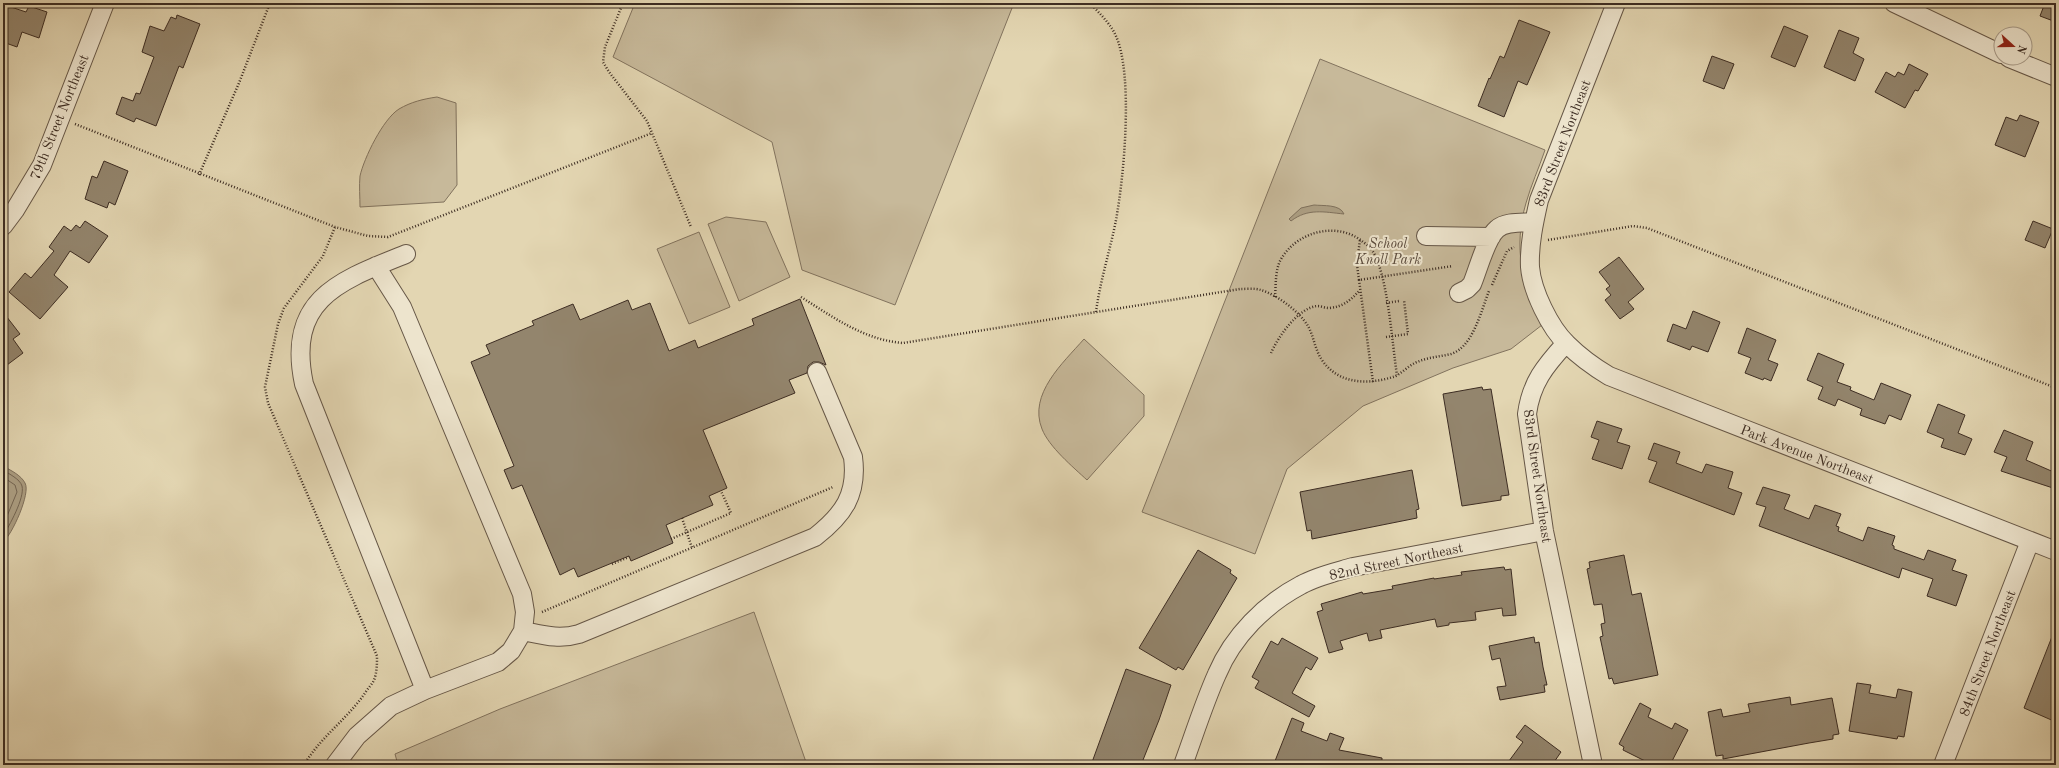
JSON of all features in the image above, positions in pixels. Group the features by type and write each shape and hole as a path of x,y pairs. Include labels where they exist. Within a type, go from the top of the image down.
{"street":[{"name":"79th Street Northeast","path":"3,226 34,180 61,119 105,3"},
{"name":"83rd Street Northeast","path":"1593,765 1544,532 1527,414 1529,397 1536,381 1550,360 1566,344 1550,321 1538,297 1530,268 1531,243 1539,200 1616,3"},
{"path":"1894,3 1993,50"},
{"path":"2028,66 2056,78"},
{"path":"1458,293 1467,289 1472,284 1491,237 1497,229 1507,224 1534,222"},
{"path":"1426,236 1491,237"},
{"path":"406,254 342,282 324,295 306,321 301,340 299,361 304,384 425,690"},
{"path":"335,765 357,736 391,706 425,690 498,662 512,651 523,631 525,612 522,594 402,307 376,266"},
{"name":"Park Avenue Northeast","path":"1566,344 1587,362 1609,376 2056,551"},
{"path":"523,631 554,638 567,638 815,537 841,514 853,486 854,478 853,457 818,372"},
{"name":"82nd Street Northeast","path":"1183,765 1217,672 1235,642 1250,624 1274,603 1302,585 1326,574 1353,567 1544,532"},
{"name":"84th Street Northeast","path":"1943,765 2030,541"}],"path":[{"path":"199,175 239,83 270,3"},
{"path":"623,3 605,47 603,62 647,121 691,227"},
{"path":"1090,3 1104,18 1115,34 1122,55 1126,90 1123,171 1116,220 1099,288 1096,312"},
{"path":"61,119 335,228 368,236 388,237 652,133"},
{"path":"801,297 864,335 886,342 903,343 920,342 1096,312 1240,290 1260,289 1275,297 1300,316 1308,327 1322,360 1330,369 1341,377 1356,382 1374,382 1397,375 1417,362 1452,353 1464,345 1471,336 1507,251 1517,245 1634,226 1647,228 2056,388"},
{"path":"304,765 322,741 353,709 365,694 375,678 377,664 377,656 268,402 265,387 278,324 284,308 316,268 335,228"},
{"path":"1275,297 1276,276 1280,262 1293,244 1306,236 1321,231 1347,232 1360,239 1372,250 1382,276 1397,375"},
{"path":"1360,239 1357,265 1374,382"},
{"path":"1359,280 1453,266"},
{"path":"1271,353 1282,333 1311,308 1318,306 1328,308 1339,306 1350,301 1361,290"},
{"path":"1386,337 1408,334 1404,300"},
{"path":"1386,303 1399,301"},
{"path":"525,612 542,612 854,478"},
{"path":"671,539 731,513 721,491"},
{"path":"682,518 692,548"},
{"path":"612,564 629,557"}],"green space":[{"path":"635,3 1014,3 895,305 802,270 772,142 613,57"},
{"name":"School Knoll Park","path":"1320,59 1545,150 1526,203 1520,235 1520,251 1525,281 1529,296 1542,325 1511,349 1453,368 1363,406 1287,469 1255,554 1142,512"},
{"path":"437,97 456,103 457,185 444,202 360,207 360,176 362,168 375,140 387,121 399,109 417,101"},
{"path":"726,217 766,222 790,277 739,301 708,224"},
{"path":"699,232 730,307 689,324 657,249"},
{"path":"1084,339 1144,395 1144,416 1087,480 1050,443 1042,429 1039,416 1040,404 1044,391 1050,380"},
{"path":"754,612 807,765 398,765 395,754 500,709"}],"water":[{"path":"1314,205 1335,207 1344,214 1316,212 1304,214 1291,221 1289,219 1301,208"},
{"path":"3,466 21,478 25,483 26,488 20,514 7,538 3,542"}],"building":[{"path":"2045,3 2056,3 2056,22 2040,16"},
{"path":"8,6 26,12 29,6 47,12 39,38 22,32 17,47 3,42 3,21"},
{"path":"177,15 200,24 183,68 179,66 156,126 136,118 134,122 116,114 122,97 133,101 136,93 140,94 154,57 142,52 150,26 164,31 171,17 176,19"},
{"path":"1519,20 1550,32 1527,85 1518,81 1504,117 1478,106 1489,78 1490,79 1500,56 1504,58"},
{"path":"1784,26 1808,36 1795,67 1771,57"},
{"path":"1839,30 1859,38 1853,53 1864,59 1855,81 1824,67"},
{"path":"1712,56 1734,64 1724,89 1703,81"},
{"path":"1909,64 1928,74 1918,91 1915,90 1905,108 1875,92 1886,72 1895,77 1898,72 1904,75"},
{"path":"2020,115 2039,122 2025,157 1995,145 2006,117 2017,121"},
{"path":"104,161 128,171 115,205 109,202 107,208 85,199 92,176 97,178"},
{"path":"85,221 108,236 89,263 70,251 54,275 68,287 40,319 9,292 25,273 31,278 54,251 49,247 64,226 71,231 76,225 80,228"},
{"path":"2033,221 2053,229 2045,248 2025,240"},
{"path":"1619,257 1644,289 1628,302 1634,309 1620,319 1605,300 1611,295 1606,289 1610,286 1599,272"},
{"path":"800,299 826,365 819,362 813,362 808,366 807,373 789,380 795,393 703,430 727,488 709,496 713,505 666,525 673,543 631,561 629,556 578,577 574,568 560,575 522,485 512,489 504,470 514,466 471,362 490,354 486,345 534,325 532,321 573,304 580,320 628,300 632,310 650,303 669,351 695,340 698,348 754,325 752,319"},
{"path":"1693,311 1720,322 1708,352 1692,346 1690,350 1667,341 1673,324 1686,329"},
{"path":"3,312 20,334 13,339 23,353 3,368"},
{"path":"1747,328 1776,340 1768,360 1778,364 1771,381 1764,378 1763,380 1745,373 1751,358 1738,353"},
{"path":"1818,353 1844,364 1837,382 1851,387 1850,390 1874,400 1881,383 1911,395 1901,420 1889,415 1885,424 1860,415 1862,409 1838,399 1835,406 1818,399 1823,387 1807,380"},
{"path":"1482,387 1483,390 1491,389 1509,495 1501,496 1501,500 1462,506 1443,394"},
{"path":"1938,404 1965,415 1958,433 1972,439 1965,455 1941,447 1944,439 1927,432"},
{"path":"1597,421 1622,429 1617,442 1630,446 1622,469 1592,459 1599,440 1591,437"},
{"path":"2004,430 2033,442 2026,460 2056,473 2056,489 2001,471 2007,457 1994,452"},
{"path":"1654,443 1680,452 1676,463 1702,473 1706,464 1733,472 1728,488 1742,493 1734,515 1649,482 1657,462 1648,459"},
{"path":"1412,470 1419,509 1416,510 1417,518 1312,539 1311,530 1307,531 1300,492"},
{"path":"1763,487 1790,495 1784,509 1809,519 1815,505 1841,514 1836,526 1839,527 1838,531 1863,541 1868,527 1895,536 1892,545 1894,546 1894,549 1924,560 1928,550 1956,560 1952,570 1967,575 1956,606 1927,596 1933,579 1902,568 1899,578 1759,526 1766,507 1756,504"},
{"path":"1198,550 1231,570 1230,573 1237,578 1183,670 1178,667 1176,670 1139,648"},
{"path":"1624,555 1632,595 1641,593 1658,675 1614,684 1612,678 1609,679 1600,637 1603,636 1601,624 1605,623 1602,604 1594,605 1587,569 1590,568 1589,562"},
{"path":"1504,567 1505,570 1511,569 1516,615 1503,616 1502,608 1475,612 1476,620 1449,623 1449,625 1437,627 1435,619 1380,630 1382,638 1369,641 1367,633 1340,641 1343,649 1329,653 1317,612 1323,610 1321,604 1362,592 1363,594 1393,589 1392,586 1434,578 1462,575 1461,572"},
{"path":"2055,629 2056,630 2056,722 2024,708"},
{"path":"1534,637 1535,643 1539,642 1547,685 1544,685 1545,692 1500,700 1497,687 1506,686 1500,658 1492,660 1489,646"},
{"path":"1282,638 1318,658 1311,670 1306,667 1292,693 1315,706 1309,717 1255,688 1259,681 1252,677 1271,641 1278,645"},
{"path":"1126,669 1171,685 1159,720 1141,765 1091,765"},
{"path":"1857,683 1871,685 1869,693 1896,698 1898,689 1912,692 1904,737 1898,736 1897,739 1849,731"},
{"path":"1790,697 1791,705 1832,698 1839,734 1833,735 1833,739 1723,759 1723,755 1716,756 1708,712 1721,709 1723,717 1750,712 1748,704"},
{"path":"1640,703 1651,709 1648,717 1672,729 1675,723 1688,730 1670,765 1653,765 1623,750 1624,747 1619,744"},
{"path":"1292,718 1304,723 1301,731 1327,741 1330,733 1344,738 1339,750 1382,758 1382,765 1286,765 1275,761"},
{"path":"1525,725 1561,752 1552,765 1506,765 1523,742 1516,737"}]}
